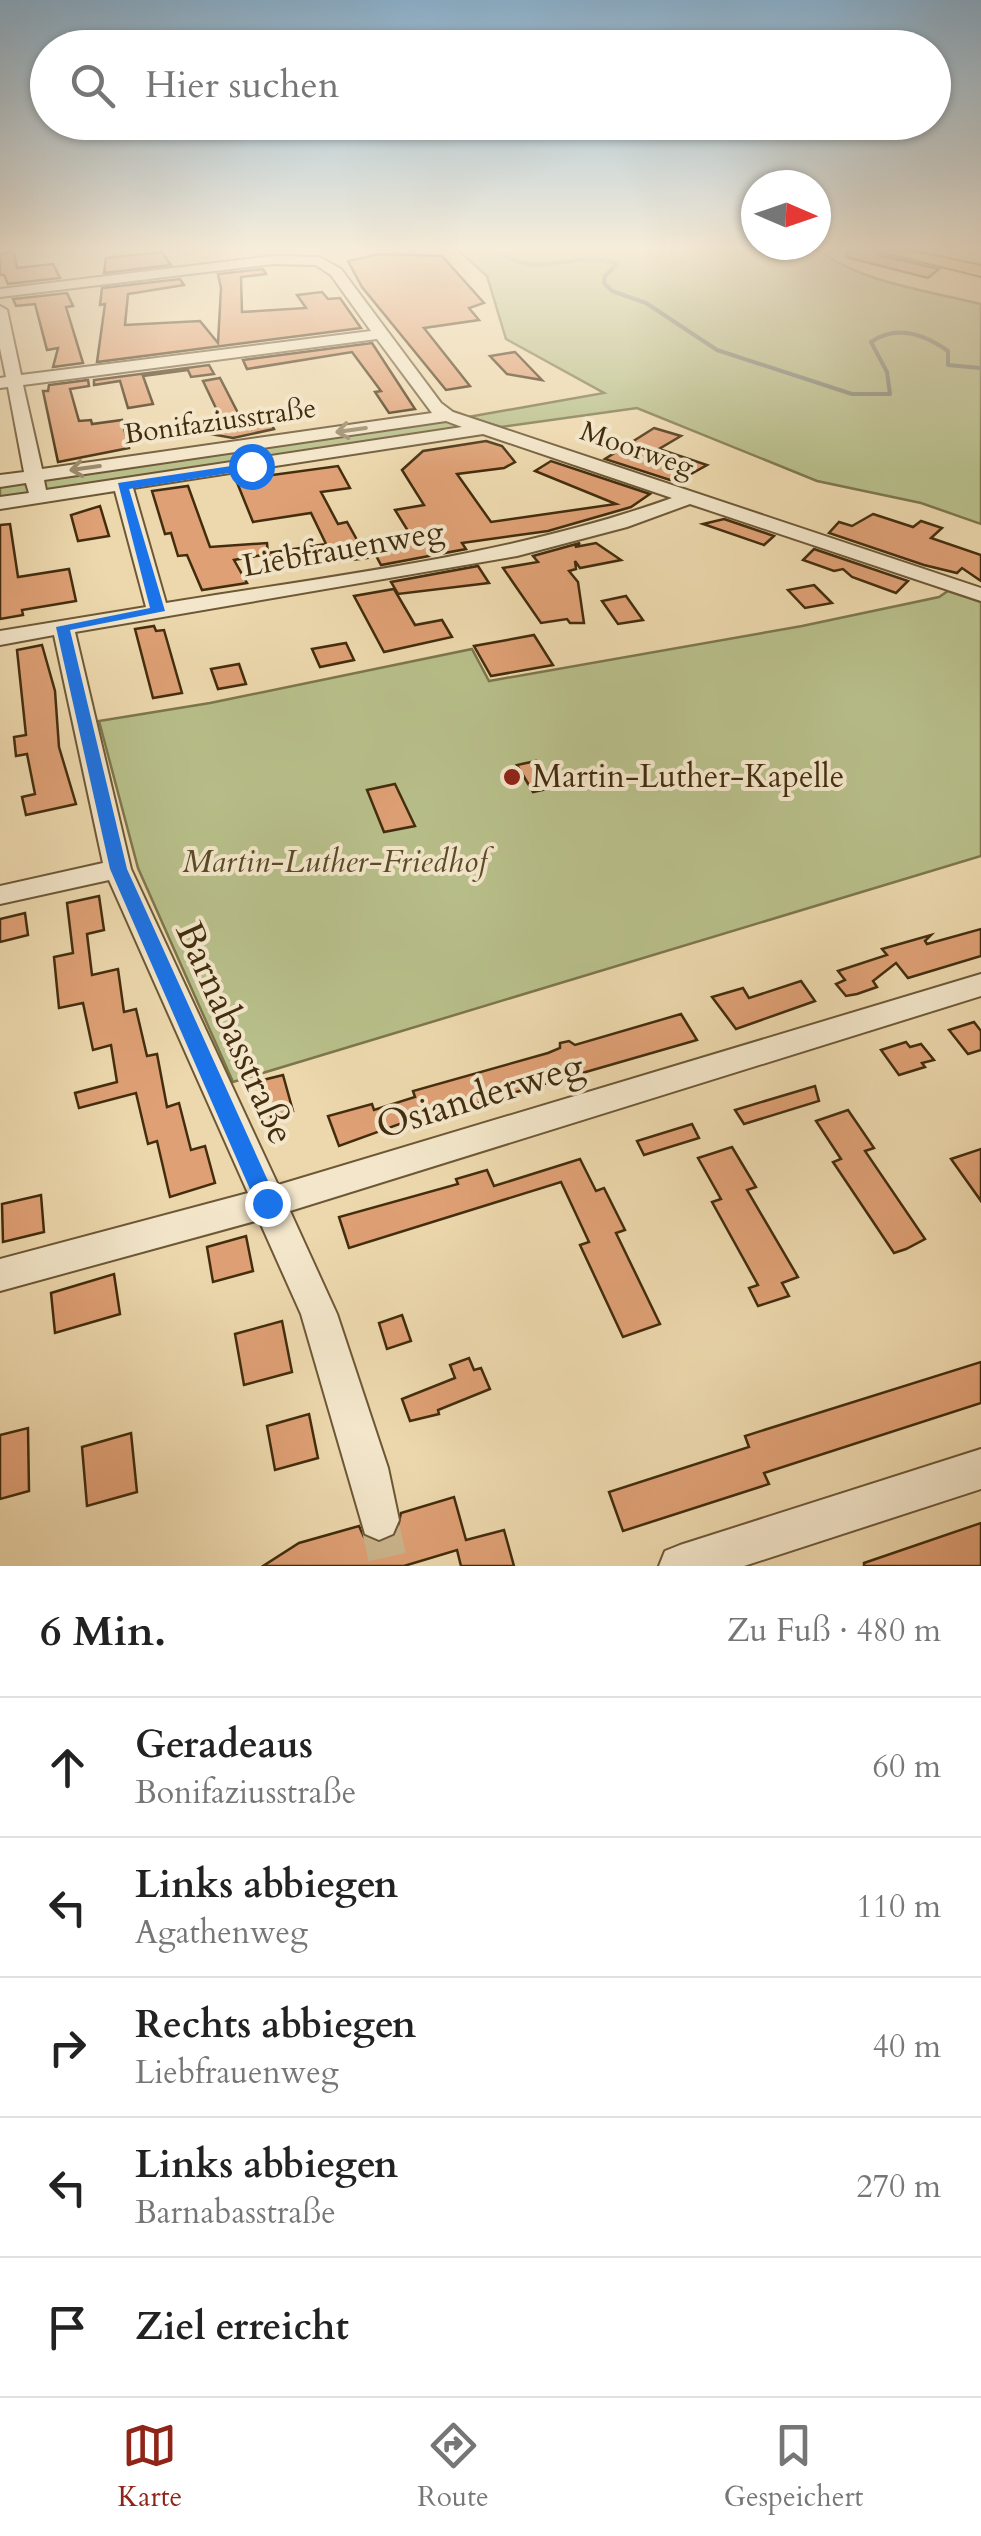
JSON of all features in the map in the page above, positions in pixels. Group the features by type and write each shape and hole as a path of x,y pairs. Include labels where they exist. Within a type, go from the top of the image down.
{"street":[{"path":"1,324 7,382 38,498"},
{"path":"373,324 436,408 447,416"},
{"path":"7,382 380,334"},
{"name":"Moorweg","path":"447,416 981,595"},
{"name":"Bonifaziusstraße","path":"0,481 447,416"},
{"name":"Bonifaziusstraße","path":"0,504 488,428"},
{"path":"122,486 158,611"},
{"name":"Liebfrauenweg","path":"0,638 524,548 620,524 692,497"},
{"name":"Barnabasstraße","path":"63,627 118,869 319,1314 368,1468 379,1520"},
{"path":"0,895 118,869"},
{"name":"Osianderweg","path":"0,1275 267,1203 981,986"},
{"path":"680,1566 981,1469"}],"green space":[{"path":"502,324 981,324 981,524 921,503 817,481 637,408 501,427 468,417 604,393 506,339"},
{"path":"444,419 471,428 0,502 0,483"},
{"name":"Martin-Luther-Friedhof","path":"948,591 981,602 981,856 233,1082 138,868 99,721 210,703 472,649 489,681 802,626 939,597"}],"building":[{"path":"40,324 71,324 83,363 53,367 58,348 47,350"},
{"path":"102,324 203,324 218,343 219,324 358,324 361,328 97,362"},
{"path":"392,324 451,324 424,328 470,386 446,390"},
{"path":"372,343 415,409 389,413 375,392 381,391 352,352 247,369 243,360"},
{"path":"515,352 542,380 507,374 490,356"},
{"path":"209,365 214,374 191,377 188,370 143,376 153,404 128,408 120,381 94,385 94,380"},
{"path":"220,378 239,415 265,411 274,429 233,438 193,431 223,423 203,381"},
{"path":"88,380 89,386 70,389 79,421 91,420 92,424 122,420 129,448 58,462 43,391 48,391 49,385"},
{"path":"654,428 681,436 659,449 707,465 680,480 670,480 605,459"},
{"path":"486,441 502,446 515,462 504,468 457,474 491,522 616,504 535,471 551,461 650,494 631,507 548,531 462,543 466,549 381,565 371,546 413,539 395,510 424,505 402,470 423,451"},
{"path":"338,466 350,488 321,492 338,524 347,522 367,558 276,570 268,553 326,544 311,513 253,522 236,480"},
{"path":"188,486 210,547 267,543 268,554 234,560 247,583 202,590 187,555 178,556 171,533 165,534 152,491"},
{"path":"100,506 109,536 78,541 71,515"},
{"path":"873,514 913,527 921,521 942,528 931,538 981,555 981,581 962,568 957,573 924,565 829,533 839,522 852,526"},
{"path":"724,519 774,536 764,545 703,524"},
{"path":"10,524 18,577 69,569 76,601 22,610 23,615 0,619 0,525"},
{"path":"580,543 575,547 596,543 621,560 580,568 575,561 576,569 569,571 578,582 584,623 570,623 567,619 541,623 503,568 538,562 533,556"},
{"path":"814,549 908,581 896,593 852,577 843,569 834,571 803,560"},
{"path":"478,566 489,583 398,594 391,582"},
{"path":"814,585 832,603 805,608 788,590"},
{"path":"394,589 415,625 442,620 452,637 384,652 354,596"},
{"path":"626,596 643,620 618,624 602,601"},
{"path":"154,626 156,631 164,630 182,693 153,698 135,629"},
{"path":"534,635 553,665 491,676 474,646"},
{"path":"346,643 354,660 320,667 312,649"},
{"path":"42,645 55,691 59,747 76,804 26,815 22,797 35,794 27,754 16,756 14,737 26,735 17,650"},
{"path":"239,664 246,684 218,689 211,669"},
{"path":"536,761 552,788 533,792 517,765"},
{"path":"395,784 415,826 384,832 367,790"},
{"path":"99,896 104,930 87,934 92,975 118,969 124,1012 136,1009 147,1056 157,1054 167,1107 179,1103 191,1150 205,1146 215,1183 170,1197 157,1141 148,1144 136,1093 79,1108 75,1093 117,1082 111,1045 93,1050 83,1003 59,1008 54,957 73,953 67,903"},
{"path":"25,913 28,935 0,942 0,919"},
{"path":"981,929 981,956 908,978 896,963 873,981 877,987 857,994 846,996 836,984 845,980 838,971 887,955 882,949 931,935 925,941 927,944"},
{"path":"801,981 815,1001 736,1029 712,997 743,988 749,998"},
{"path":"681,1014 697,1040 440,1114 438,1110 339,1146 328,1116 372,1104 374,1110 415,1097 413,1091 548,1053 560,1048 560,1043 569,1041 575,1045"},
{"path":"974,1022 981,1031 981,1050 968,1054 949,1030"},
{"path":"906,1042 910,1047 921,1044 934,1060 899,1075 881,1050"},
{"path":"283,1075 293,1111 271,1117 259,1081"},
{"path":"815,1086 819,1101 744,1124 735,1110"},
{"path":"848,1110 874,1148 865,1151 925,1239 906,1249 894,1253 833,1162 841,1159 816,1121"},
{"path":"692,1124 699,1138 644,1155 637,1141"},
{"path":"732,1147 756,1187 747,1190 798,1277 782,1283 789,1296 758,1306 749,1288 758,1285 712,1202 721,1199 698,1158"},
{"path":"981,1149 981,1201 951,1159"},
{"path":"580,1159 596,1191 604,1188 625,1230 616,1233 660,1324 623,1337 580,1245 589,1242 561,1182 349,1248 339,1217 458,1184 456,1179 487,1170 494,1186"},
{"path":"41,1195 44,1232 3,1242 2,1204"},
{"path":"246,1236 253,1271 213,1282 207,1247"},
{"path":"114,1274 120,1314 55,1333 51,1293"},
{"path":"402,1315 411,1341 387,1349 379,1323"},
{"path":"282,1321 292,1372 244,1385 235,1334"},
{"path":"469,1358 474,1370 481,1368 490,1389 438,1410 439,1414 410,1421 402,1399 455,1378 450,1365"},
{"path":"981,1362 981,1403 764,1473 769,1484 623,1531 609,1492 749,1447 745,1436"},
{"path":"309,1414 318,1458 275,1470 267,1426"},
{"path":"28,1428 29,1491 0,1499 0,1435"},
{"path":"131,1433 137,1492 87,1506 82,1447"},
{"path":"454,1497 466,1540 504,1530 514,1566 461,1566 457,1550 404,1566 263,1566 299,1543 359,1526 364,1537 380,1543 396,1535 401,1513"},
{"path":"981,1523 981,1566 864,1566 864,1563"}],"waterway":[{"path":"678,324 717,350 852,394 890,394 887,372 871,342 891,333 910,333 939,345 948,351 948,365 981,368"}],"tunnel":[{"path":"379,1520 389,1566"}],"place":[{"name":"Martin-Luther-Kapelle","path":"512,777"}],"route":[{"path":"251,466 122,486 158,611 63,627 118,869 267,1203"}]}
